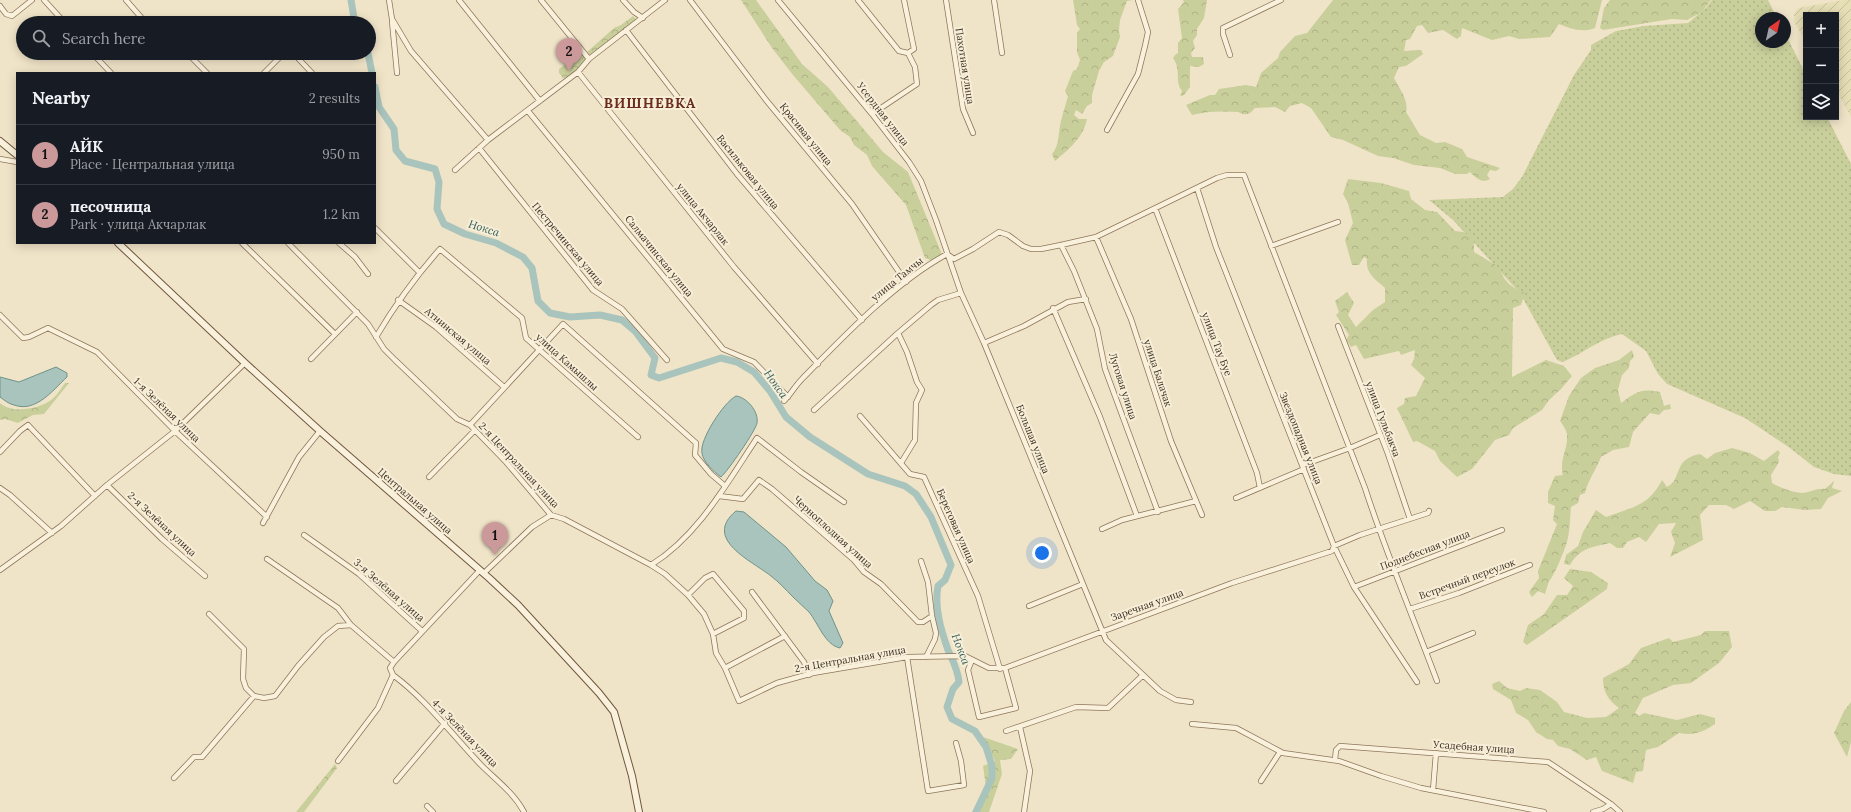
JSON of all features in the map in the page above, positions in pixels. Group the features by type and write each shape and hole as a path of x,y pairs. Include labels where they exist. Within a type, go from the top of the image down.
{"street":[{"path":"0,6 6,14 12,16 32,0"},
{"path":"44,0 59,16"},
{"path":"126,0 140,16"},
{"path":"389,0 397,73"},
{"path":"459,0 540,101"},
{"path":"541,0 589,59"},
{"path":"623,0 634,12 643,18"},
{"path":"455,170 488,140 578,72 589,59 665,0"},
{"name":"Красивая улица","path":"690,0 766,100 852,204 906,282"},
{"name":"Усердная улица","path":"778,0 872,114 916,171 936,220 947,254"},
{"path":"858,0 899,51 908,53 914,49 904,0"},
{"name":"Пахотная улица","path":"946,0 963,109 973,133"},
{"path":"994,0 1002,53"},
{"path":"1107,130 1138,74 1145,46 1148,32 1138,0"},
{"path":"1230,55 1222,34 1223,28 1281,0"},
{"path":"392,19 411,51 488,140"},
{"name":"Васильковая улица","path":"626,30 736,174 862,320"},
{"path":"872,114 917,84 915,67 908,53"},
{"path":"99,60 110,72"},
{"path":"193,60 206,72"},
{"path":"265,72 277,60"},
{"path":"300,60 311,72"},
{"name":"улица Акчарлак","path":"578,72 734,267 818,364"},
{"name":"Салмачинская улица","path":"528,111 723,349 754,362 786,399"},
{"path":"0,141 16,154"},
{"name":"Пестречинская улица","path":"479,148 592,290 622,309 667,360"},
{"path":"0,159 16,162"},
{"name":"улица Тамчы","path":"786,399 800,381 862,320 926,266 947,254 954,259 973,249 999,232 1008,234 1023,246 1031,249 1041,249 1061,245 1096,236 1217,178 1227,175 1244,174 1271,246"},
{"name":"Звездопадная улица","path":"1197,188 1216,247 1334,546 1354,587 1417,682"},
{"name":"улица Тау Буе","path":"1155,208 1257,473 1260,488"},
{"path":"1338,222 1271,246 1366,488 1379,530 1437,681"},
{"path":"376,229 419,272 398,300 376,337"},
{"name":"улица Балачак","path":"1096,236 1131,319 1171,441 1202,515"},
{"name":"Центральная улица","path":"121,244 245,363 518,605 599,693 614,712 632,776 639,812"},
{"path":"243,244 335,334"},
{"name":"2-я Центральная улица","path":"289,244 368,324 384,349 457,420 470,425 506,462 551,515 564,518 651,565 688,595 704,614 713,634 716,653 725,668 739,701 777,683 809,675 907,657 965,656 972,660"},
{"path":"340,244 356,257 364,266 368,274"},
{"name":"Луговая улица","path":"1061,245 1086,299 1097,328 1105,369 1158,512"},
{"name":"улица Камышлы","path":"419,272 440,249 522,318 526,338 638,437"},
{"name":"Большая улица","path":"947,254 1106,640 1160,691 1176,700 1190,702"},
{"path":"814,410 898,333 938,300 962,293"},
{"path":"984,343 1024,326 1054,308 1068,302 1086,299"},
{"name":"Атнинская улица","path":"398,300 436,327 504,387"},
{"path":"1054,308 1100,417 1137,516"},
{"path":"311,359 357,312"},
{"path":"0,315 5,321 0,325"},
{"name":"1-я Зелёная улица","path":"5,321 23,338 29,337 48,328 97,352 174,431 267,516"},
{"path":"470,425 563,324 696,443 695,455 711,474 725,486"},
{"name":"улица Гульбакча","path":"1338,326 1410,518"},
{"path":"898,333 907,352 917,382 922,390 916,403 914,440 901,463"},
{"path":"0,570 61,526 107,485 174,431 245,363"},
{"name":"Береговая улица","path":"860,416 910,474 924,477 978,596 1016,708 979,717 968,670 972,660"},
{"path":"0,452 20,431 28,425 95,496"},
{"path":"429,477 475,430"},
{"path":"263,523 299,457 320,431"},
{"path":"1236,498 1303,467 1380,435"},
{"path":"651,565 675,548 719,496 757,438 801,472 844,502"},
{"name":"Черноплодная улица","path":"719,496 743,500 759,480 772,489 854,560 864,572 881,584 918,622 923,622 932,616"},
{"name":"2-я Зелёная улица","path":"107,485 162,539 205,576"},
{"path":"0,488 10,495 52,533"},
{"path":"1102,529 1137,516 1158,512 1196,501"},
{"name":"Заречная улица","path":"1002,669 1232,583 1332,551 1334,546 1360,535 1428,513 1429,511"},
{"name":"3-я Зелёная улица","path":"394,662 422,631 482,572 532,527 551,515"},
{"name":"Поднебесная улица","path":"1354,587 1502,530"},
{"name":"3-я Зелёная улица","path":"304,535 359,574 422,631"},
{"path":"267,559 338,608 350,625 394,662 390,668 394,675 378,708 338,761"},
{"path":"921,561 928,582 932,616 936,632 935,639 926,657"},
{"name":"Встречный переулок","path":"1410,609 1459,593 1530,565"},
{"path":"688,595 705,578 713,574 744,611 744,618 713,634"},
{"path":"1029,606 1083,584"},
{"path":"752,592 804,662 809,675"},
{"path":"209,614 244,649 243,679 246,688 254,696 264,698 275,696 298,666 324,637 338,626 350,625"},
{"path":"1426,652 1473,633"},
{"path":"725,668 785,636"},
{"path":"907,657 928,791 964,784 961,761 956,743"},
{"path":"972,660 989,668 1002,669"},
{"name":"4-я Зелёная улица","path":"394,675 445,723 481,765 518,801 524,812"},
{"path":"1006,731 1076,708 1108,708 1143,675"},
{"path":"174,778 194,757 202,757 254,696"},
{"path":"396,781 445,723"},
{"path":"1192,724 1236,728 1280,752 1335,760 1381,776 1433,790 1544,812"},
{"path":"1020,727 1030,771 1024,812"},
{"name":"Усадебная улица","path":"1335,760 1336,750 1340,746 1548,762 1611,804 1620,812"},
{"path":"1261,781 1280,752"},
{"path":"1433,790 1436,754"},
{"path":"1593,812 1603,809 1611,804"},
{"path":"427,806 433,812"}],"shaded area":[{"path":"1851,0 1851,117 1839,95 1839,12 1803,12 1803,36 1794,22 1794,14 1798,8"}],"green space":[{"path":"741,0 756,0 802,64 828,87 883,152 908,172 941,252 939,259 933,261 925,258 906,205 872,166 867,155 854,145 850,137 840,130 793,75 772,48"},
{"path":"1073,0 1133,0 1127,1 1120,20 1120,37 1113,56 1104,62 1099,71 1092,95 1092,103 1087,106 1082,114 1076,110 1074,115 1079,119 1087,119 1085,126 1075,142 1055,161 1052,154 1058,142 1060,125 1068,96 1065,91 1073,71 1077,69 1080,60 1077,52 1077,33 1080,29 1077,25"},
{"path":"1183,0 1207,0 1204,18 1197,29 1197,35 1193,41 1195,48 1191,53 1192,57 1203,57 1204,64 1199,67 1190,66 1190,87 1184,95 1180,96 1182,91 1178,83 1177,67 1173,58 1178,53 1178,43 1182,38 1178,9 1184,2"},
{"path":"1333,0 1602,0 1595,28 1586,30 1577,30 1559,24 1550,37 1519,39 1509,36 1492,40 1462,28 1461,36 1457,39 1443,30 1428,33 1422,25 1417,26 1410,39 1406,40 1404,51 1421,50 1423,54 1406,66 1399,67 1394,78 1405,99 1407,108 1406,112 1420,135 1436,143 1445,142 1462,149 1467,157 1500,168 1496,171 1490,170 1487,175 1490,179 1484,181 1479,180 1470,172 1467,174 1455,174 1440,168 1414,165 1393,158 1378,156 1343,140 1331,137 1311,108 1302,103 1290,106 1285,112 1275,107 1255,108 1248,114 1221,111 1192,115 1186,105 1210,95 1215,95 1219,89 1246,85 1256,87 1261,73 1278,58 1280,52 1295,36 1307,33"},
{"path":"1610,0 1711,0 1702,12 1687,20 1672,19 1603,30 1600,28 1604,8"},
{"path":"1712,0 1768,0 1774,12 1755,12 1755,48 1791,48 1791,45 1803,69 1803,120 1829,120 1851,164 1851,476 1834,474 1814,467 1790,448 1745,418 1667,384 1658,374 1646,351 1622,334 1600,342 1563,362 1557,360 1520,293 1453,220 1429,200 1503,197 1513,189 1522,177 1574,75 1591,50 1591,45 1616,31 1644,26 1688,23 1706,8"},
{"path":"633,16 638,21 596,56 590,55 587,52 614,28 621,25"},
{"path":"579,54 583,54 587,58 586,63 567,79 563,78 559,73 559,69"},
{"path":"1348,179 1381,183 1409,191 1411,199 1425,210 1437,212 1455,231 1464,232 1474,240 1474,252 1499,267 1503,276 1509,283 1516,289 1525,293 1521,305 1513,308 1512,377 1546,360 1564,366 1572,376 1549,400 1542,410 1513,428 1509,435 1495,440 1472,469 1457,477 1440,461 1435,451 1417,441 1413,442 1397,408 1404,404 1405,398 1416,396 1425,378 1411,365 1414,359 1415,350 1401,355 1399,351 1364,359 1356,345 1351,347 1346,340 1349,335 1336,315 1339,312 1335,301 1347,292 1354,303 1348,315 1356,327 1373,310 1385,302 1385,288 1374,279 1369,272 1367,259 1364,257 1359,265 1352,265 1345,240 1353,223 1348,203 1343,194"},
{"path":"1632,350 1634,357 1630,361 1629,368 1622,375 1618,390 1621,403 1639,392 1648,390 1660,392 1664,406 1670,404 1671,409 1664,410 1659,415 1650,413 1633,432 1629,447 1613,450 1601,457 1585,493 1580,495 1578,503 1571,507 1567,542 1556,569 1549,581 1545,594 1538,591 1532,597 1529,592 1539,578 1538,571 1557,524 1553,520 1555,506 1548,503 1548,492 1555,476 1563,475 1562,464 1567,435 1566,430 1560,421 1569,396 1581,378 1595,368 1619,360"},
{"path":"65,383 69,383 44,414 33,415 18,423 5,419 0,420 0,403 11,408 18,409 40,406 53,398"},
{"path":"1732,448 1750,453 1764,461 1778,450 1780,453 1778,457 1779,462 1771,475 1772,483 1783,488 1803,493 1825,489 1834,481 1832,488 1842,491 1828,498 1821,509 1805,510 1782,507 1775,511 1765,511 1750,501 1734,509 1726,505 1709,505 1700,515 1703,540 1670,557 1675,543 1671,532 1676,523 1659,524 1646,542 1639,537 1627,542 1623,548 1617,548 1610,543 1598,546 1582,552 1570,565 1564,564 1566,555 1578,546 1583,532 1596,510 1606,517 1638,505 1651,496 1662,480 1667,487 1672,483 1685,460 1700,454 1707,459 1715,453"},
{"path":"1570,569 1591,572 1608,583 1607,589 1527,645 1523,642 1528,625 1544,614 1557,595 1567,595 1573,586 1564,578"},
{"path":"1705,631 1729,631 1732,647 1719,663 1691,683 1673,685 1643,698 1635,713 1639,716 1644,713 1677,720 1700,714 1715,718 1715,724 1698,733 1679,733 1658,747 1646,750 1643,771 1636,772 1633,783 1602,771 1596,757 1587,760 1570,749 1558,746 1553,740 1547,739 1536,732 1528,720 1516,713 1511,700 1493,689 1492,684 1499,681 1507,688 1520,691 1526,688 1540,690 1557,702 1564,712 1587,718 1606,717 1619,708 1607,695 1603,678 1629,664 1641,648 1669,638 1673,642 1701,635"},
{"path":"1851,702 1851,742 1847,757 1834,733 1844,711"},
{"path":"983,737 1018,749 1011,759 1000,760 1002,774 989,812 972,812 986,787 983,766 995,761"},
{"path":"335,764 337,768 304,812 296,812"}],"water":[{"path":"56,367 67,373 67,377 50,394 37,403 22,407 10,404 0,397 0,377 19,382"},
{"path":"736,396 744,399 751,405 756,414 757,423 752,434 721,477 712,470 704,460 702,447 708,431 719,413"},
{"path":"736,511 744,512 786,547 815,581 827,590 833,601 829,611 843,643 840,648 830,643 809,612 780,583 743,556 727,540 724,531 727,521"}],"waterway":[{"name":"Нокса","path":"351,0 354,16"},
{"name":"Нокса","path":"369,60 372,72"},
{"name":"Нокса","path":"376,92 379,107 394,129 396,150 405,161 435,169 439,182 437,209 444,224 465,234 496,243 523,257 532,268 538,301 550,313 570,317 600,315 622,320 635,331 655,358 651,375 659,378 721,358 737,362 754,372 770,391 786,417 810,437 868,474 905,486 916,494 931,517 951,565 945,580 938,586 937,594 941,626 959,682 953,689 947,707 952,719 975,731 986,747 992,766 992,778 976,812"}],"place":[{"name":"песочница","path":"569,71"},
{"name":"АЙК","path":"495,555"}],"district":[{"name":"ВИШНЕВКА","path":"650,103"}]}
